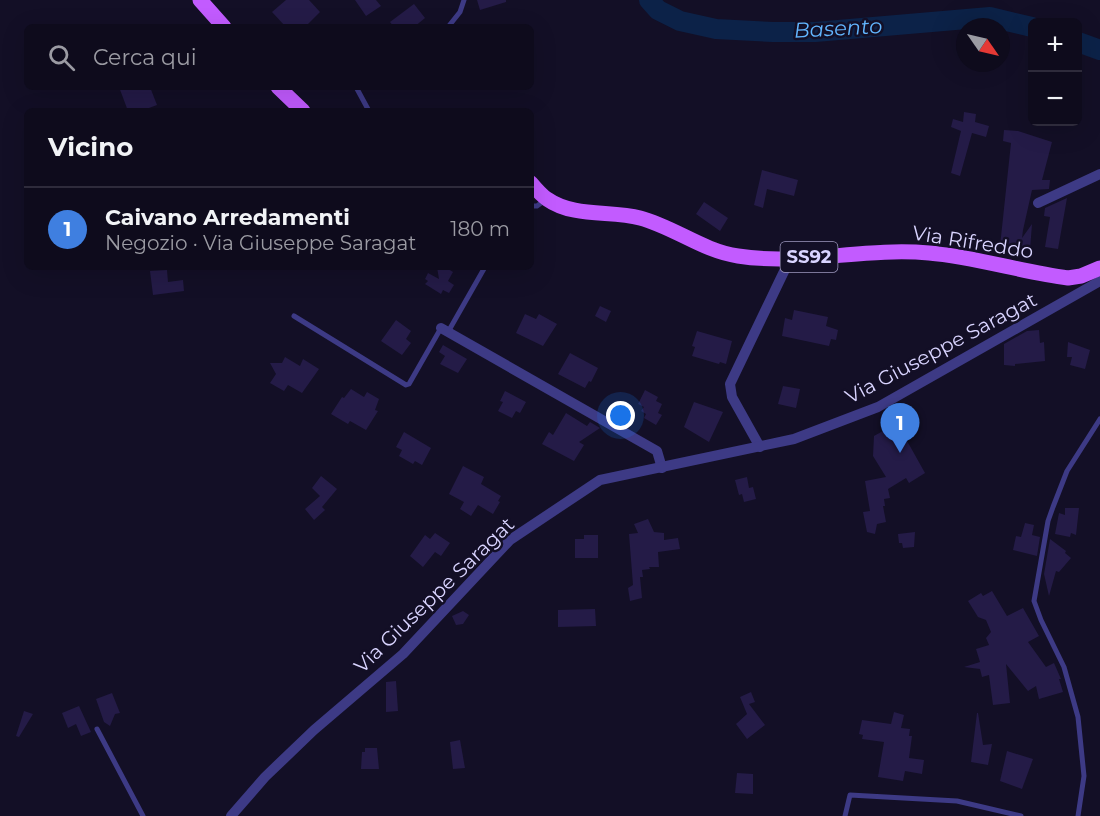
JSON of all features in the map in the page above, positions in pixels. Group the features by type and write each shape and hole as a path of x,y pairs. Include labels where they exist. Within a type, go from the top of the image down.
{"main road":[{"path":"200,0 221,24"},
{"path":"281,90 300,108"},
{"name":"Via Rifreddo","path":"534,186 546,199 557,205 575,210 640,218 721,253 764,260 889,251 961,257 1068,278 1081,276 1100,268"}],"street":[{"path":"1038,202 1100,174"},
{"path":"760,447 732,398 730,384 790,259"},
{"name":"Via Giuseppe Saragat","path":"231,816 265,777 314,730 402,654 510,540 600,480 794,439 878,407 1100,281"},
{"path":"445,330 657,451 662,468"}],"lane":[{"path":"450,24 460,12 464,0"},
{"path":"358,90 367,108"},
{"path":"534,206 546,199"},
{"path":"294,316 406,386 483,270"},
{"path":"1078,816 1084,776 1078,717 1064,667 1034,601 1048,521 1053,507 1067,471 1100,419"},
{"path":"97,729 142,816"},
{"path":"845,816 850,795 957,801 1021,816"}],"building":[{"path":"286,0 309,0 320,12 308,24 283,24 272,12"},
{"path":"355,0 376,0 381,6 366,16"},
{"path":"477,0 506,0 506,2 480,10"},
{"path":"414,4 425,18 418,24 392,24 390,22"},
{"path":"120,90 151,90 157,105 149,108 127,108"},
{"path":"964,112 976,114 975,122 989,126 986,137 972,133 960,176 951,173 961,131 951,127 953,119 963,122"},
{"path":"1004,130 1018,131 1052,142 1042,180 1050,180 1049,189 1032,190 1023,230 1022,238 1032,224 1030,250 1000,246 1011,143 1003,141"},
{"path":"762,170 798,180 794,196 767,189 763,208 754,205"},
{"path":"1067,198 1058,249 1045,247 1050,217 1044,216 1045,208"},
{"path":"704,202 728,218 720,231 696,214"},
{"path":"167,270 168,282 183,280 184,291 153,295 150,271"},
{"path":"438,270 453,272 448,281 454,285 449,293 443,290 441,294 425,284 428,281 425,279 428,273 439,279"},
{"path":"600,306 611,311 606,322 595,316"},
{"path":"794,310 828,317 826,326 838,330 836,340 831,339 829,346 782,336 785,318 792,320"},
{"path":"525,314 536,319 539,314 557,324 543,346 516,333"},
{"path":"396,320 411,331 406,339 411,343 402,355 381,341"},
{"path":"1039,330 1040,343 1044,342 1045,361 1015,364 1015,366 1004,365 1004,344 1027,331"},
{"path":"697,331 732,341 726,364 692,356 695,347 692,346"},
{"path":"1068,342 1090,350 1085,369 1070,365 1072,357 1067,357"},
{"path":"443,345 467,359 458,373 440,364 445,356 439,352"},
{"path":"570,353 598,368 585,388 558,374"},
{"path":"285,357 300,366 303,359 319,369 302,393 288,385 284,391 270,383 276,374 270,363 282,363"},
{"path":"783,386 800,389 796,408 778,404"},
{"path":"351,389 364,397 367,392 379,399 375,410 378,411 366,430 350,421 348,424 331,414 342,397 344,398"},
{"path":"645,390 658,397 656,401 662,404 658,413 662,415 656,425 644,418 646,414 641,411 644,407 638,404"},
{"path":"505,391 526,402 520,413 516,411 512,418 498,411"},
{"path":"694,402 723,412 709,442 684,427"},
{"path":"566,413 587,426 590,422 600,428 579,442 584,445 574,461 542,444 549,432 553,435"},
{"path":"897,423 925,473 909,483 906,478 888,489 890,498 884,499 885,506 883,506 886,522 877,524 875,534 867,532 863,512 870,511 865,481 886,477 873,456 874,436"},
{"path":"404,432 431,448 422,465 415,461 413,464 399,456 402,450 396,447"},
{"path":"463,466 484,477 481,484 501,496 493,514 478,505 471,516 460,509 464,502 449,494"},
{"path":"321,476 337,489 322,507 325,510 314,520 305,509 320,496 312,488"},
{"path":"747,477 749,488 753,487 756,499 744,502 742,494 739,495 735,480"},
{"path":"1065,508 1079,508 1076,535 1071,533 1070,537 1055,534 1059,513 1065,515"},
{"path":"648,519 654,532 664,533 664,540 678,538 680,549 658,552 659,567 642,570 643,577 640,577 642,598 630,601 628,588 633,585 629,534 638,533 634,524"},
{"path":"1025,523 1034,525 1032,535 1040,537 1037,556 1013,550 1016,536 1021,537"},
{"path":"915,532 914,547 903,548 902,543 899,543 898,534"},
{"path":"435,533 450,543 441,556 435,552 423,567 410,556 425,535 430,539"},
{"path":"584,535 598,535 598,558 575,558 575,539 584,539"},
{"path":"1050,539 1066,551 1065,553 1071,558 1059,572 1056,571 1049,596 1044,574"},
{"path":"992,591 1007,616 1023,608 1039,636 1028,642 1046,667 1054,663 1061,679 1059,679 1063,692 1039,699 1036,686 1028,691 1006,664 1010,703 993,705 989,675 982,677 980,669 964,667 980,662 976,649 989,645 986,638 991,632 986,620 978,617 968,601 981,593 983,596"},
{"path":"595,609 596,626 558,627 558,610"},
{"path":"463,611 469,615 463,624 456,625 452,616"},
{"path":"396,681 398,711 386,712 386,682"},
{"path":"751,692 755,702 749,704 765,725 747,739 736,724 747,714 740,697"},
{"path":"112,693 120,713 115,714 110,726 104,722 96,699"},
{"path":"79,706 91,732 81,736 76,724 68,728 62,713"},
{"path":"24,711 33,714 19,737 16,736"},
{"path":"894,712 904,715 901,728 910,729 909,736 912,736 909,758 924,760 922,774 905,771 903,781 878,777 884,742 862,739 863,735 859,734 862,720 891,724"},
{"path":"977,713 983,745 992,744 988,765 971,762"},
{"path":"460,740 465,768 453,769 450,742"},
{"path":"365,748 377,748 379,769 361,769 362,752 365,752"},
{"path":"1007,751 1033,759 1022,789 1000,781"},
{"path":"737,773 753,774 753,794 735,793"}],"waterway":[{"name":"Basento","path":"649,0 658,10 680,21 716,29 815,32 990,17 1028,26"},
{"name":"Basento","path":"1082,43 1100,50"}],"place":[{"name":"Caivano Arredamenti","path":"900,453"}]}
